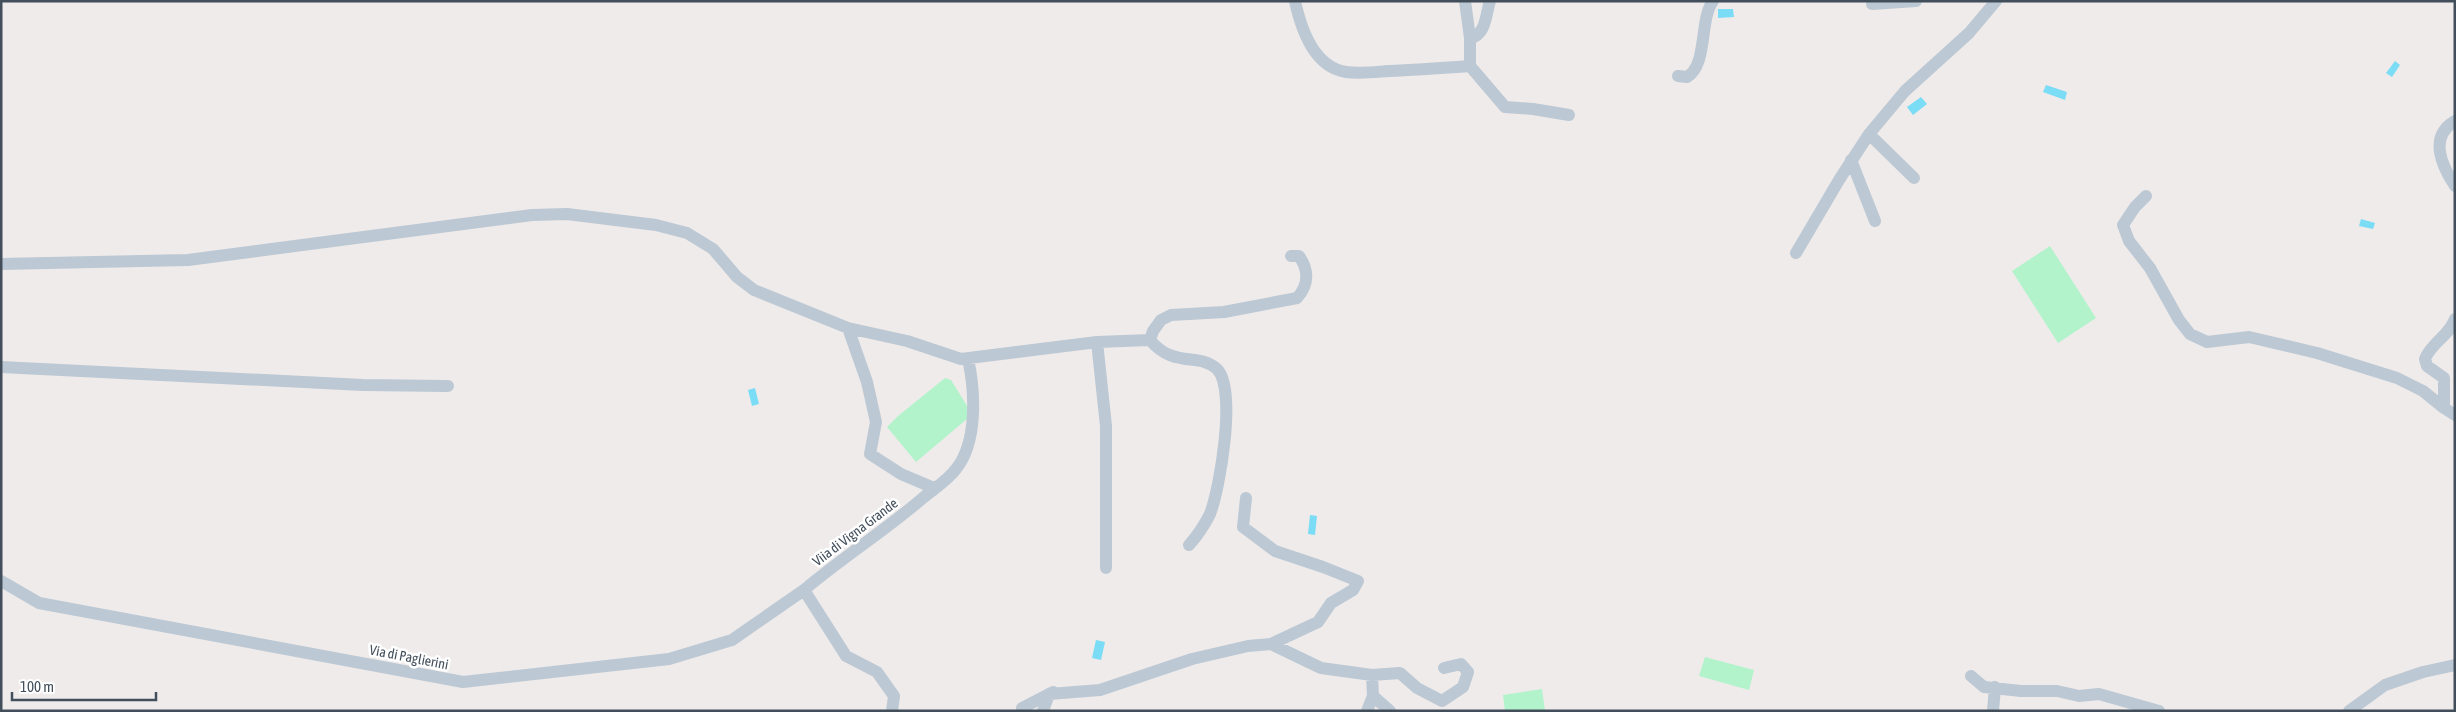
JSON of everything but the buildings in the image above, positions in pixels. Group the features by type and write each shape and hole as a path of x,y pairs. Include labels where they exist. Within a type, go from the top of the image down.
{"street":[{"path":"1295,1 1305,34 1315,52 1327,64 1338,70 1361,73 1470,66"},
{"path":"1465,1 1470,38 1470,66 1505,107 1534,109 1569,115"},
{"path":"1470,38 1476,37 1480,32 1490,1"},
{"path":"1678,76 1687,77 1694,70 1704,36 1707,13 1713,1"},
{"path":"1872,4 1916,1"},
{"path":"1796,253 1851,160 1869,134 1905,91 1969,33 1996,1"},
{"path":"2455,121 2444,131 2439,150 2442,164 2455,186"},
{"path":"1869,134 1914,178"},
{"path":"1851,160 1875,221"},
{"path":"2146,196 2135,207 2123,225 2129,241 2150,268 2179,320 2190,334 2207,342 2249,337 2317,353 2397,378 2423,391 2449,412"},
{"path":"1,264 188,260 532,215 567,214 656,225 687,233 712,248 737,277 754,290 848,328 875,333 961,359 1097,342 1150,340"},
{"path":"1150,340 1153,331 1161,320 1171,315 1224,312 1297,298 1307,283 1306,271 1299,256 1291,256"},
{"path":"2449,412 2444,378 2427,366 2426,359 2432,348 2449,332 2455,319"},
{"path":"848,328 867,382 876,422 870,454 901,474 934,488"},
{"path":"1150,340 1157,349 1167,355 1208,362 1218,370 1225,383 1226,398 1222,470 1210,512 1202,531 1189,545"},
{"path":"1097,342 1106,426 1106,568"},
{"name":"Viia di Vigna Grande","path":"804,590 834,565 895,522 957,469 967,448 974,407 968,359"},
{"path":"1,367 353,385 448,386"},
{"path":"1049,694 1100,690 1192,659 1248,646 1271,644 1318,622 1331,603 1353,590 1358,581 1275,551 1243,527 1246,498"},
{"name":"Via di Paglierini","path":"1,581 39,603 463,682 669,659 732,640 804,590"},
{"path":"804,590 846,656 877,672 894,696 892,711"},
{"path":"1271,644 1321,668 1372,675 1400,673 1417,688 1442,701 1463,687 1468,672 1461,664 1444,668"},
{"path":"2349,711 2385,685 2423,672 2455,665"},
{"path":"1367,711 1373,696 1372,675"},
{"path":"1971,676 1984,687 2021,691 2057,691 2079,696 2099,694 2159,711"},
{"path":"1022,711 1022,708 1064,686"},
{"path":"1993,711 1995,687"},
{"path":"1043,711 1049,694"},
{"path":"1373,696 1390,711"}],"green space":[{"path":"2050,246 2096,318 2058,343 2012,271"},
{"path":"945,378 951,380 969,409 967,419 916,462 887,427"},
{"path":"1705,657 1754,670 1749,690 1699,676"},
{"path":"1542,689 1545,711 1505,711 1503,695"}],"water":[{"path":"1718,9 1733,9 1734,17 1718,18"},
{"path":"2395,61 2400,65 2392,77 2386,73"},
{"path":"2046,85 2067,92 2065,100 2043,92"},
{"path":"1921,97 1927,104 1913,115 1907,107"},
{"path":"2361,219 2375,223 2373,229 2359,226"},
{"path":"755,388 759,404 752,406 748,390"},
{"path":"1310,515 1317,516 1315,535 1308,534"},
{"path":"1096,640 1105,642 1101,660 1092,658"}]}
